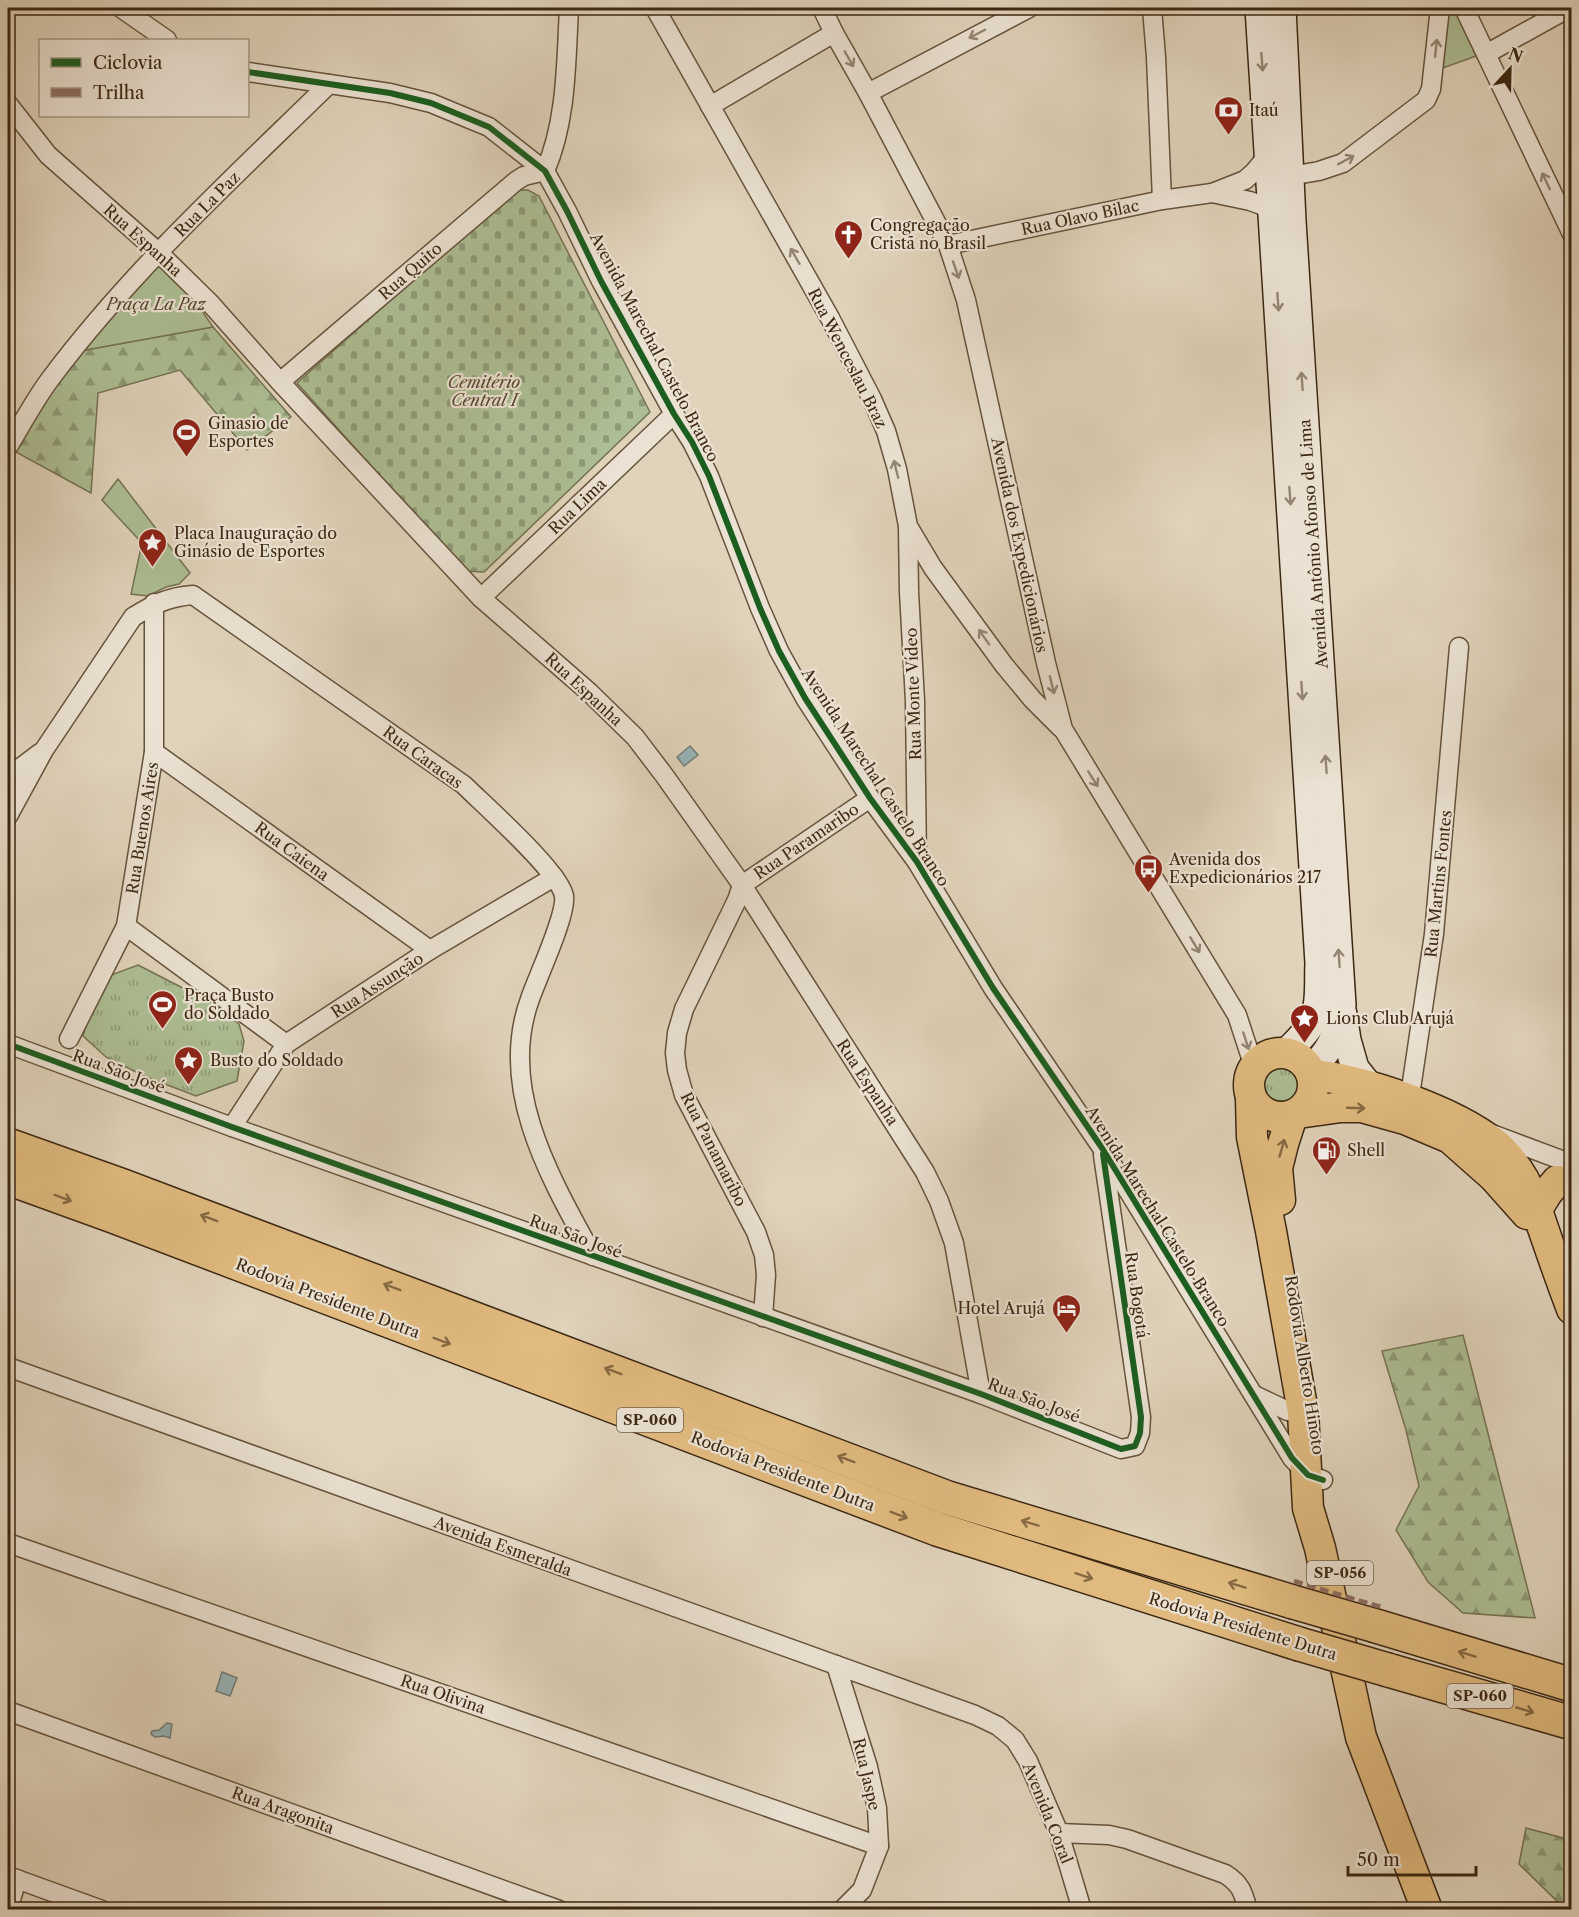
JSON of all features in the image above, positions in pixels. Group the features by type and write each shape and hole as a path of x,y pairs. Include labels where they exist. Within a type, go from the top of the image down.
{"highway":[{"name":"Rodovia Presidente Dutra","path":"8,1145 123,1186 948,1498 1572,1685"},
{"name":"Rodovia Presidente Dutra","path":"8,1178 937,1529 1299,1644 1572,1723"},
{"path":"1523,1672 1572,1674"}],"main road":[{"name":"Avenida Antônio Afonso de Lima","path":"1259,8 1277,117 1290,176 1286,266 1319,963 1316,1011 1313,1022 1287,1064"},
{"name":"Avenida Antônio Afonso de Lima","path":"1282,8 1277,117 1269,154 1272,209 1286,266 1341,1005 1335,1036 1326,1055 1287,1064"},
{"path":"1341,1005 1355,1068 1370,1087"},
{"path":"1287,1064 1370,1087 1408,1110 1497,1145 1524,1180 1537,1209 1572,1309"},
{"name":"SP-056","path":"1251,1099 1248,1083 1287,1064"},
{"name":"Rodovia Alberto Hinoto","path":"1287,1064 1314,1086 1312,1096 1306,1106 1295,1114 1279,1159 1278,1178 1287,1254 1310,1390 1315,1478 1308,1508 1320,1548 1361,1737 1427,1910"},
{"path":"1251,1099 1259,1109 1280,1118 1341,1107 1408,1110"},
{"name":"Rodovia Alberto Hinoto","path":"1251,1099 1252,1137 1272,1231 1315,1478 1358,1647 1370,1710 1391,1780 1445,1910"},
{"path":"1457,1131 1468,1153 1510,1193 1549,1245"},
{"path":"1537,1209 1547,1193 1568,1176"}],"street":[{"path":"121,8 166,39"},
{"path":"249,72 390,93 430,103 489,128 545,171 557,138 564,83 569,8"},
{"name":"Rua Wenceslau Braz","path":"655,8 830,318 872,399 886,431 897,469 908,526 933,568 1004,665 1063,729"},
{"name":"Avenida dos Expedicionários","path":"822,8 948,245 966,300 1046,663 1063,729 1237,1015 1287,1064"},
{"path":"868,93 1029,8"},
{"path":"1152,8 1162,200"},
{"path":"1290,176 1319,171 1342,163 1426,100 1431,89 1440,8"},
{"path":"1464,8 1572,234"},
{"path":"1486,54 1569,8"},
{"path":"710,106 834,33"},
{"name":"Rua La Paz","path":"8,447 50,379 111,304 158,252 329,84"},
{"name":"Rua Espanha","path":"8,104 48,155 158,252 210,303 280,382 481,598 589,692 635,737 664,775 742,885 925,1172 939,1201 954,1242 981,1394"},
{"name":"Rua Olavo Bilac","path":"948,245 1162,200 1212,193 1245,180 1269,154"},
{"name":"Rua Quito","path":"280,382 516,181 524,176 545,171"},
{"name":"Avenida Marechal Castelo Branco","path":"545,171 601,281 709,476 760,608 779,651 805,698 870,798 917,862 993,988 1102,1148 1292,1458 1315,1478"},
{"name":"Rua Olavo Bilac","path":"1212,193 1250,201 1272,209"},
{"name":"Rua Lima","path":"481,598 674,414"},
{"name":"Rua Monte Vídeo","path":"908,526 915,702 917,862"},
{"name":"Rua Caracas","path":"8,816 44,750 133,617 154,603 176,597 193,596 464,785 555,877 564,896 561,921 528,1003 518,1068 525,1108 539,1147 592,1256"},
{"name":"Rua Buenos Aires","path":"69,1039 126,926 154,752 154,603"},
{"name":"Rua Martins Fontes","path":"1408,1110 1434,934 1458,647"},
{"path":"8,777 44,750"},
{"name":"Rua Caiena","path":"154,752 430,950"},
{"name":"Rua Paramaribo","path":"742,885 870,798"},
{"name":"Rua Assunção","path":"232,1127 286,1044 430,950 555,877"},
{"name":"Rua Panamaribo","path":"742,885 737,900 684,1009 677,1033 675,1053 684,1095 756,1232 764,1255 766,1275 763,1317"},
{"path":"126,926 286,1044"},
{"name":"Rua São José","path":"8,1044 232,1127 981,1394 1121,1449 1135,1446"},
{"path":"1457,1131 1568,1176"},
{"name":"Rua Bogotá","path":"1102,1148 1141,1417 1140,1433 1135,1446"},
{"path":"1514,1166 1568,1176"},
{"name":"Avenida Esmeralda","path":"8,1367 975,1715 998,1726"},
{"path":"1254,1395 1288,1411 1303,1412"},
{"name":"Rua Olivina","path":"8,1542 879,1846"},
{"name":"Rua Jaspe","path":"836,1665 868,1767 877,1808 879,1846 862,1890 842,1910"},
{"name":"Rua Aragonita","path":"8,1711 559,1910"},
{"name":"Avenida Coral","path":"998,1726 1015,1740 1028,1761 1059,1833 1082,1910"},
{"path":"1059,1833 1109,1835 1127,1839 1224,1874 1234,1879 1242,1888 1248,1910"},
{"path":"8,1910 12,1878 102,1910"}],"green space":[{"path":"1444,8 1457,8 1476,56 1440,69"},
{"name":"Cemitério Central I","path":"515,190 528,190 539,196 650,412 484,572 465,571 297,383"},
{"name":"Praça La Paz","path":"152,254 185,286 213,327 80,351"},
{"path":"213,327 291,417 247,450 180,370 98,393 91,493 14,451 55,377 80,351"},
{"path":"118,479 190,573 179,584 166,587 148,596 131,594 142,543 102,500"},
{"name":"Praça Busto do Soldado","path":"138,965 212,1003 239,1024 244,1041 237,1081 196,1096 144,1076 106,1057 83,1036 93,1003 111,975"},
{"path":"1282,1059 1297,1065 1303,1080 1297,1095 1282,1101 1267,1095 1261,1080 1267,1065"},
{"path":"1463,1335 1535,1618 1463,1613 1428,1582 1396,1530 1419,1486 1406,1430 1382,1351"},
{"path":"1526,1828 1571,1840 1571,1909 1565,1909 1519,1864"}],"water":[{"path":"690,746 698,755 684,766 677,757"},
{"path":"222,1672 237,1678 230,1696 216,1691"},
{"path":"167,1723 172,1724 170,1738 155,1737 151,1734 152,1731 159,1730"}],"marked path":[{"path":"1294,1581 1381,1607"}],"cycle path":[{"path":"249,72 390,93 431,103 489,127 545,171 601,281 709,476 760,608 779,651 805,698 870,798 917,862 993,988 1102,1148 1292,1458 1308,1475 1323,1480"},
{"path":"8,1044 232,1127 981,1394 1121,1449 1135,1446 1140,1433 1141,1417 1103,1154"}],"place":[{"name":"Itaú","path":"1228,136"},
{"name":"Congregação Cristã no Brasil","path":"849,260"},
{"name":"Ginasio de Esportes","path":"187,458"},
{"name":"Placa Inauguração do Ginásio de Esportes","path":"153,568"},
{"name":"Avenida dos Expedicionários 217","path":"1148,894"},
{"name":"Praça Busto do Soldado","path":"163,1030"},
{"name":"Lions Club Arujá","path":"1305,1044"},
{"name":"Busto do Soldado","path":"189,1086"},
{"name":"Shell","path":"1326,1176"},
{"name":"Hotel Arujá","path":"1066,1334"}]}
